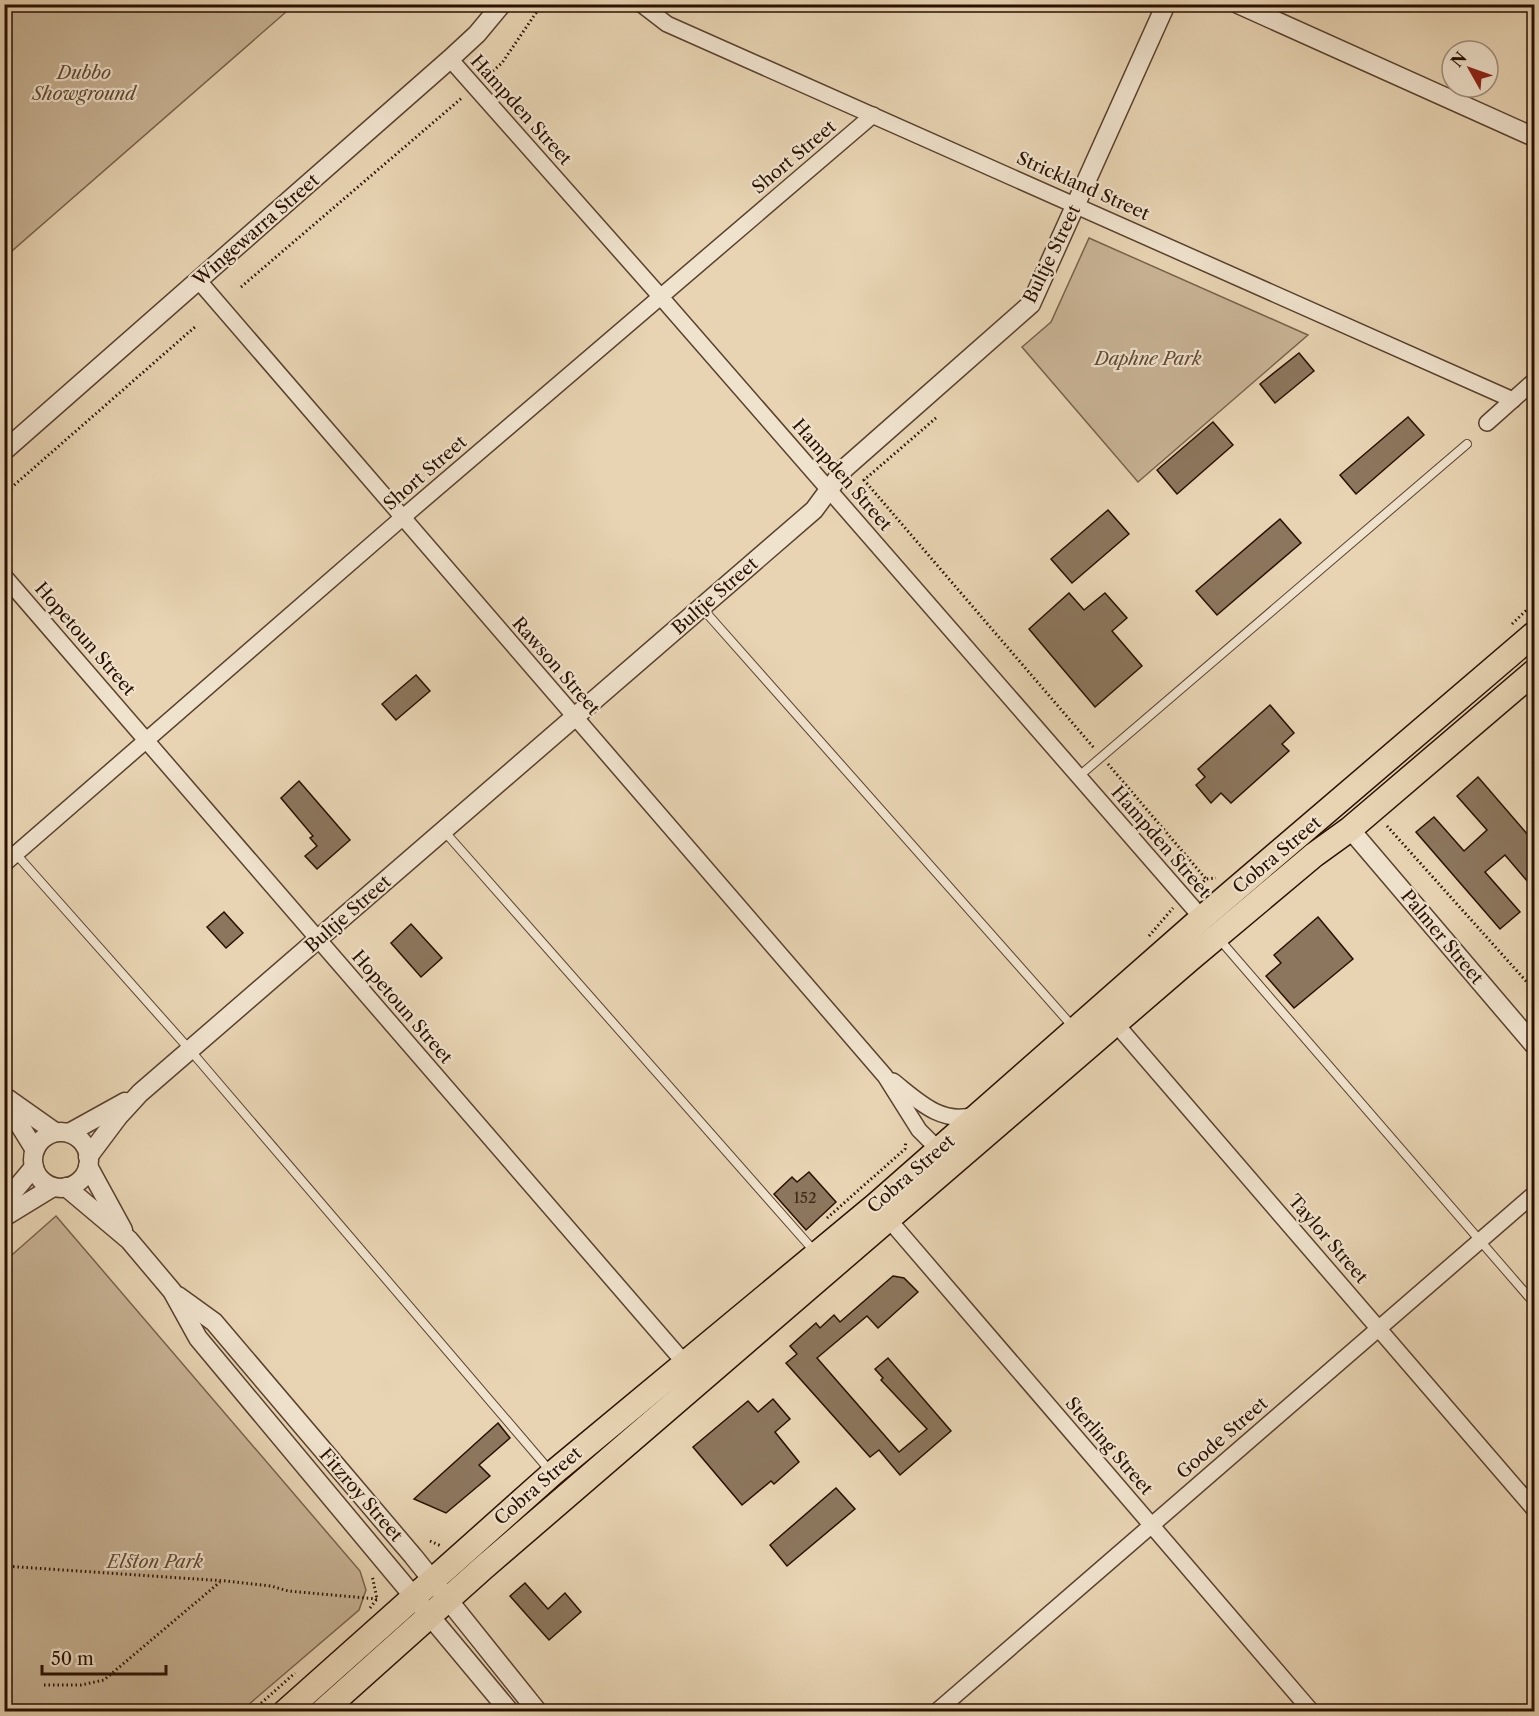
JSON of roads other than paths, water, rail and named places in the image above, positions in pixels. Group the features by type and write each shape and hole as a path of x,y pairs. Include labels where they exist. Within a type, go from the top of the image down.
{"highway":[{"name":"Cobra Street","path":"285,1712 432,1579 684,1362 817,1255 883,1213 937,1151 995,1114 1116,1024 1190,959 1209,927 1285,850 1534,634"},
{"name":"Cobra Street","path":"321,1712 701,1381 883,1213 995,1114 1078,1030 1209,927 1350,829 1534,672"},
{"path":"1285,850 1322,826 1332,824 1350,829"}],"street":[{"name":"Wingewarra Street","path":"4,451 450,59 477,34 501,4"},
{"name":"Strickland Street","path":"641,4 667,24 1513,400"},
{"name":"Bultje Street","path":"88,1162 118,1118 140,1093 814,510 845,468 1010,325 1031,304 1166,4"},
{"path":"1238,4 1534,136"},
{"name":"Hampden Street","path":"450,59 660,296 1209,927"},
{"name":"Short Street","path":"10,859 402,518 873,115"},
{"name":"Rawson Street","path":"198,280 885,1076 919,1130 937,1151"},
{"path":"1487,423 1534,381"},
{"name":"Hopetoun Street","path":"4,576 701,1381"},
{"name":"Palmer Street","path":"1350,829 1534,1046"},
{"path":"1078,1030 1101,1020 1116,1024"},
{"name":"Taylor Street","path":"1116,1024 1534,1509"},
{"name":"Rawson Street","path":"885,1076 926,1106 947,1118 995,1114"},
{"name":"Bultje Street","path":"62,1133 140,1093"},
{"path":"4,1099 84,1145 88,1162 80,1180 60,1187 4,1217"},
{"path":"4,1099 34,1159 41,1180 60,1187"},
{"path":"4,1203 34,1159 46,1136 62,1133"},
{"name":"Fitzroy Street","path":"88,1162 129,1240"},
{"name":"Fitzroy Street","path":"60,1187 129,1240 172,1291 198,1338 510,1712"},
{"name":"Goode Street","path":"936,1712 1534,1194"},
{"name":"Sterling Street","path":"883,1213 1312,1712"},
{"name":"Fitzroy Street","path":"172,1291 214,1322 432,1579 538,1712"}],"lane":[{"path":"1078,777 1467,444"},
{"path":"701,607 1078,1030"},
{"path":"443,830 817,1255"},
{"path":"10,859 190,1050 553,1473"},
{"path":"1209,927 1534,1303"}],"park label":[{"name":"Dubbo Showground","path":"84,83"},
{"name":"Daphne Park","path":"1148,359"},
{"name":"Elston Park","path":"155,1562"}]}
